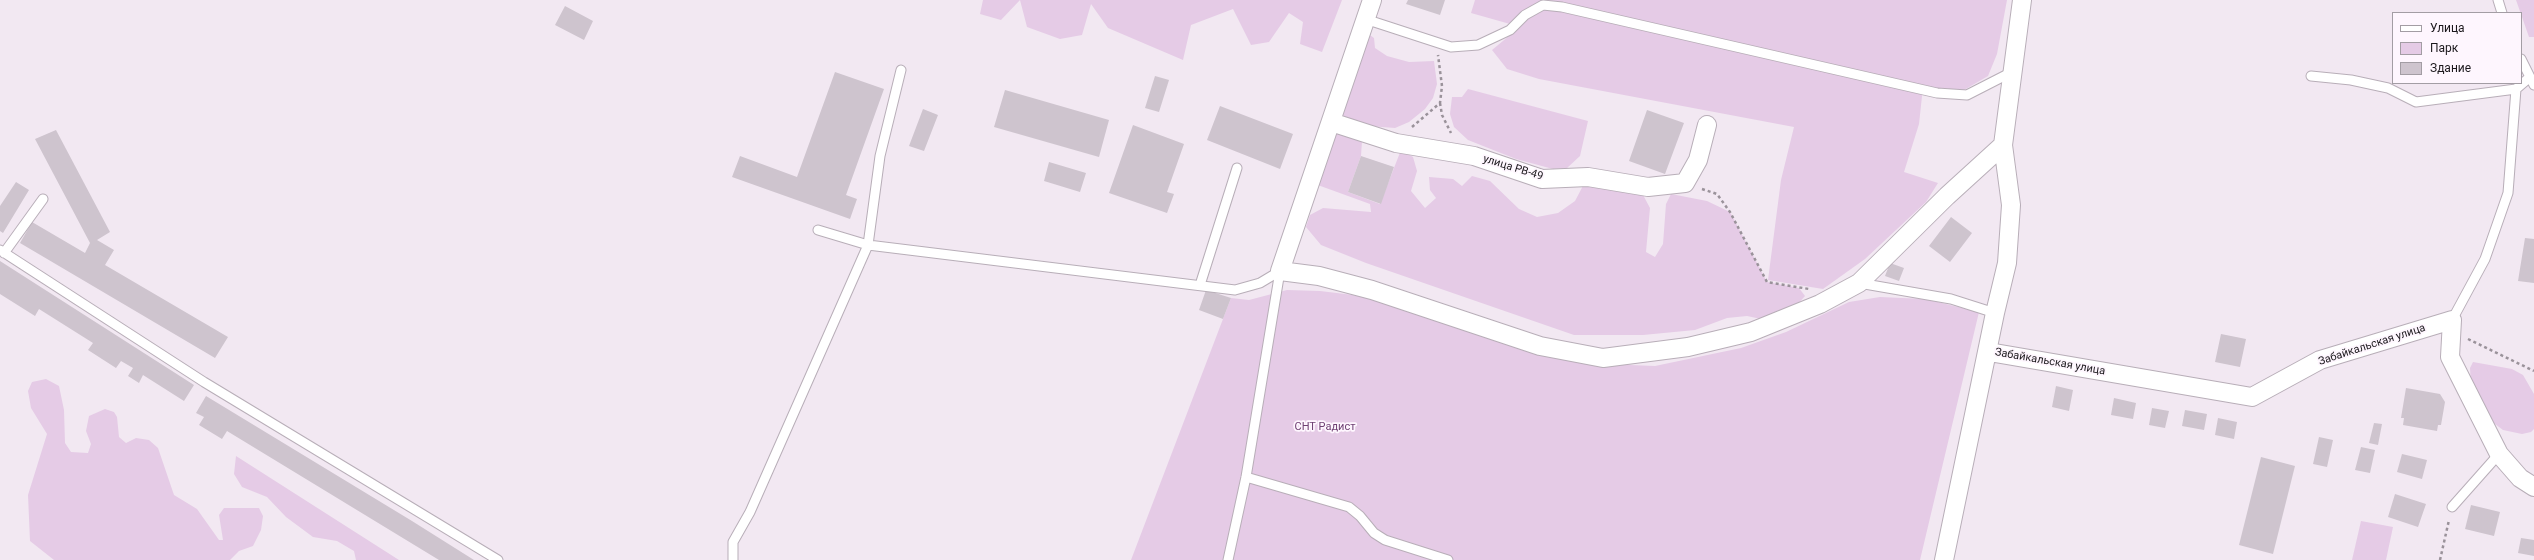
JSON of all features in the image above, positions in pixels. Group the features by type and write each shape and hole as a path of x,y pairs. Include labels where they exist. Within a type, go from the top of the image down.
{"street":[{"path":"1372,0 1280,271 1318,276 1372,290 1540,346 1603,358 1688,347 1751,332 1829,299 1859,282 1947,196 2003,145"},
{"path":"1944,560 1988,352 1995,312 2007,263 2011,205 2003,145 2022,0"},
{"name":"улица РВ-49","path":"1331,122 1396,143 1474,156 1542,179 1588,177 1648,187 1685,182"},
{"path":"1685,182 1698,160 1707,125"},
{"path":"2452,320 2450,357 2499,454 2520,478 2534,487"},
{"name":"Забайкальская улица","path":"1988,352 2252,397 2320,360 2452,320"}],"lane":[{"path":"2498,0 2502,12"},
{"path":"1366,20 1451,47 1478,46 1510,30 1525,15 1543,5 1562,7 1937,93 1966,95 2012,72"},
{"path":"2311,76 2351,80 2388,88 2416,102 2516,89 2532,81 2522,61"},
{"path":"733,560 733,542 750,512 868,245 880,156 901,70"},
{"path":"2452,320 2485,259 2508,193 2516,89"},
{"path":"1200,285 1237,168"},
{"path":"43,199 2,251 204,382 498,560"},
{"path":"818,230 868,245 1235,290 1260,283 1280,271"},
{"path":"1228,560 1246,477 1280,271"},
{"path":"1859,282 1951,299 1995,312"},
{"path":"2452,507 2499,454"},
{"path":"1246,477 1349,507 1360,516 1374,533 1385,540 1448,560"}],"path":[{"path":"1439,43 1438,62 1442,86 1440,103 1442,115 1453,135"},
{"path":"1407,130 1414,126 1440,103"},
{"path":"1685,182 1717,194 1730,212 1767,282 1822,291 1829,299"},
{"path":"2452,320 2462,337 2534,371"},
{"path":"2440,560 2452,507"}],"green space":[{"path":"983,0 1020,0 1001,20 980,14"},
{"path":"1020,0 1342,0 1322,52 1300,44 1303,22 1289,13 1269,42 1251,45 1233,9 1191,25 1183,60 1108,28 1091,4 1082,35 1060,39 1027,27"},
{"path":"1475,0 2007,0 1997,54 1988,76 1964,90 1923,87 1919,124 1904,172 1938,183 1926,202 1865,259 1823,289 1768,280 1781,180 1794,127 1539,79 1507,69 1492,50 1515,31 1510,24 1471,13"},
{"path":"2516,0 2534,0 2534,37 2529,37 2522,17 2522,12 2520,12"},
{"path":"1367,33 1374,38 1375,48 1387,56 1409,62 1434,61 1437,84 1433,98 1425,109 1409,122 1395,128 1369,126 1340,117"},
{"path":"1468,89 1588,121 1580,156 1567,168 1553,169 1516,159 1468,140 1454,127 1450,114 1452,97 1462,97"},
{"path":"1334,129 1362,141 1361,156 1348,192 1380,204 1401,150 1413,157 1417,171 1411,191 1425,208 1436,198 1430,190 1429,177 1453,179 1462,186 1472,176 1490,181 1519,209 1537,217 1558,213 1575,201 1585,182 1642,193 1650,208 1646,252 1655,257 1663,244 1666,204 1671,194 1707,201 1730,212 1767,282 1799,288 1805,296 1797,305 1766,320 1747,316 1727,318 1695,330 1643,335 1574,335 1366,263 1321,245 1306,227 1310,215 1323,208 1371,212 1370,204 1315,184"},
{"name":"СНТ Радист","path":"1287,290 1320,291 1370,297 1605,364 1655,366 1741,348 1786,332 1849,302 1880,297 1925,299 1979,312 1920,560 1131,560 1231,298 1249,300"},
{"path":"2473,362 2512,369 2523,375 2534,394 2534,429 2531,432 2522,434 2503,430 2491,421 2471,386 2470,368"},
{"path":"46,379 59,386 64,410 65,443 71,452 88,453 91,444 86,431 89,416 105,409 114,412 117,417 119,437 126,443 136,438 149,440 158,448 174,495 197,509 219,540 223,540 219,515 224,508 259,508 263,516 261,530 253,546 239,551 230,560 54,560 30,541 28,495 47,434 31,408 28,391 32,382"},
{"path":"236,456 399,560 356,560 354,551 337,541 313,537 286,517 267,497 242,487 234,474"},
{"path":"2361,521 2393,527 2386,560 2352,560"}],"building":[{"path":"1408,0 1445,0 1440,15 1406,4"},
{"path":"565,6 593,21 584,40 555,25"},
{"path":"835,72 884,89 846,195 857,199 850,219 732,177 740,156 797,177"},
{"path":"1155,76 1169,80 1159,112 1145,108"},
{"path":"1005,90 1109,120 1099,157 994,127"},
{"path":"1220,106 1293,134 1280,169 1207,140"},
{"path":"923,109 938,115 924,151 909,146"},
{"path":"1647,110 1684,123 1665,174 1629,161"},
{"path":"1133,125 1184,144 1167,192 1174,194 1167,213 1109,193"},
{"path":"56,130 110,232 97,240 114,250 105,265 228,337 215,358 20,243 32,222 85,253 90,243 35,139"},
{"path":"1361,156 1394,167 1381,204 1348,192"},
{"path":"1049,162 1086,173 1080,192 1044,181"},
{"path":"16,182 29,190 3,233 0,231 0,206"},
{"path":"1951,217 1972,233 1950,262 1929,246"},
{"path":"2525,238 2534,239 2534,283 2518,281"},
{"path":"0,261 194,385 184,401 143,375 139,383 128,376 133,368 121,361 116,368 88,350 93,343 39,309 35,316 0,294"},
{"path":"1890,263 1904,268 1899,281 1885,276"},
{"path":"1206,290 1231,298 1223,319 1199,310"},
{"path":"2221,334 2246,339 2240,367 2215,362"},
{"path":"2056,386 2073,390 2069,411 2052,407"},
{"path":"2406,388 2440,394 2445,402 2441,425 2438,425 2437,431 2403,425 2404,418 2401,418"},
{"path":"206,396 474,560 439,560 227,431 222,439 199,425 204,417 196,413"},
{"path":"2114,398 2136,403 2133,419 2111,415"},
{"path":"2152,408 2169,411 2165,428 2149,425"},
{"path":"2185,410 2207,414 2204,430 2182,426"},
{"path":"2218,418 2237,422 2234,439 2215,435"},
{"path":"2374,423 2382,424 2378,445 2369,443"},
{"path":"2319,437 2333,440 2327,467 2313,464"},
{"path":"2361,447 2375,450 2370,473 2355,470"},
{"path":"2402,454 2427,460 2422,479 2397,472"},
{"path":"2261,457 2295,466 2273,554 2239,545"},
{"path":"2395,494 2426,504 2418,527 2388,517"},
{"path":"2471,505 2500,512 2494,536 2465,529"},
{"path":"2521,538 2534,540 2534,556 2518,553"}]}
